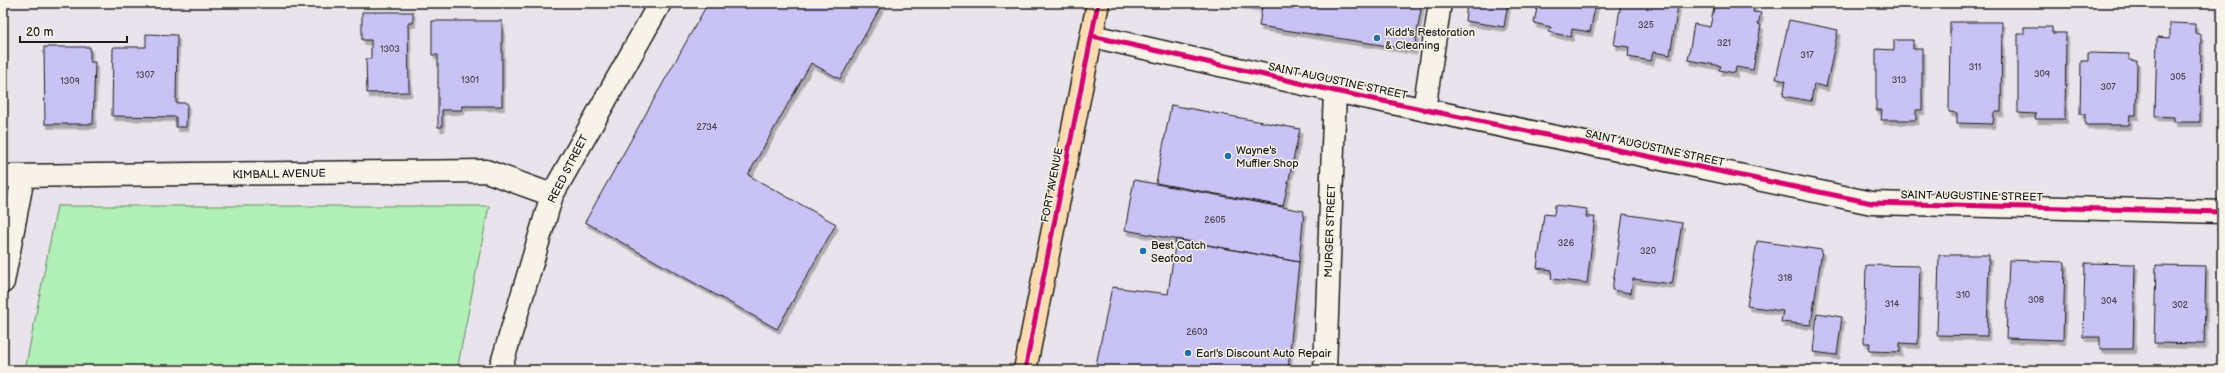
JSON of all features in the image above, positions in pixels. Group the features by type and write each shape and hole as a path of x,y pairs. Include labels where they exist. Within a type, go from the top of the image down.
{"main road":[{"name":"FORT AVENUE","path":"1026,370 1098,3"}],"street":[{"name":"REED STREET","path":"500,370 552,195 660,3"},
{"path":"1424,110 1440,3"},
{"name":"SAINT AUGUSTINE STREET","path":"1092,36 1335,92 1872,203 2222,212"},
{"name":"MURGER STREET","path":"1325,370 1335,92"},
{"name":"KIMBALL AVENUE","path":"13,176 486,171 552,195"},
{"path":"3,282 13,176"}],"green space":[{"path":"57,206 489,206 457,370 25,370"}],"building":[{"path":"708,3 883,3 840,79 811,63 748,175 836,224 777,329 585,222"},
{"name":"Kidd's Restoration & Cleaning","path":"1234,3 1422,3 1414,50 1259,26 1262,7"},
{"path":"1467,3 1508,3 1504,27 1465,21"},
{"path":"1538,3 1596,3 1590,32 1572,29 1571,37 1548,32 1551,27 1534,23"},
{"path":"1621,3 1659,3 1678,6 1670,55 1653,52 1651,61 1628,57 1629,47 1614,45"},
{"path":"1715,3 1755,3 1753,12 1761,13 1758,24 1761,25 1753,70 1736,67 1735,73 1719,70 1721,66 1688,60 1694,24 1710,27"},
{"path":"362,12 413,12 413,23 408,23 409,92 367,93 366,59 371,59 371,40 362,40"},
{"path":"1789,20 1838,30 1826,87 1814,84 1811,101 1783,96 1786,81 1776,79"},
{"path":"432,21 502,21 502,106 462,106 462,110 442,110 442,127 438,127 438,55 432,55"},
{"path":"1950,22 2002,22 2001,112 1994,112 1993,124 1957,123 1957,113 1949,112"},
{"path":"2170,23 2195,24 2195,33 2201,35 2200,122 2174,122 2174,117 2155,116 2157,37 2170,38"},
{"path":"2024,27 2052,27 2052,33 2066,33 2065,119 2035,119 2036,114 2018,113 2018,34 2024,34"},
{"path":"146,34 177,35 176,103 187,103 186,127 176,127 176,117 112,116 113,47 146,47"},
{"path":"1894,40 1913,40 1913,49 1922,49 1922,110 1916,110 1916,120 1881,120 1882,110 1876,110 1876,49 1894,50"},
{"path":"44,47 90,47 90,62 95,62 93,124 45,124"},
{"path":"2088,53 2129,54 2129,60 2137,61 2136,115 2130,115 2129,125 2085,125 2085,114 2080,114 2081,61 2088,61"},
{"name":"Wayne's Muffler Shop","path":"1171,105 1300,129 1283,206 1156,183"},
{"path":"1134,180 1304,211 1299,262 1125,230"},
{"path":"1555,205 1587,209 1586,217 1595,217 1587,283 1551,279 1552,270 1537,268 1544,214 1554,215"},
{"path":"1623,214 1682,223 1672,284 1633,279 1631,293 1612,290"},
{"path":"1176,239 1299,262 1288,370 1095,370 1112,287 1168,294"},
{"path":"1757,241 1822,250 1811,325 1781,322 1783,311 1747,306"},
{"path":"1939,255 1989,255 1987,336 1937,335"},
{"path":"2009,260 2065,262 2063,340 2006,338"},
{"path":"2085,263 2135,264 2133,349 2100,349 2100,337 2083,337"},
{"path":"1866,265 1920,266 1918,344 1900,343 1900,352 1869,351 1870,343 1864,343"},
{"path":"2156,265 2206,266 2204,344 2154,343"},
{"path":"1817,313 1842,317 1837,355 1813,352"}],"cycle path":[{"path":"1025,370 1098,3"},
{"path":"1092,36 1335,91 1872,203 2222,212"}],"place":[{"name":"Kidd's Restoration & Cleaning","path":"1377,38"},
{"name":"Wayne's Muffler Shop","path":"1228,156"},
{"name":"Best Catch Seafood","path":"1143,251"},
{"name":"Earl's Discount Auto Repair","path":"1188,353"}]}
